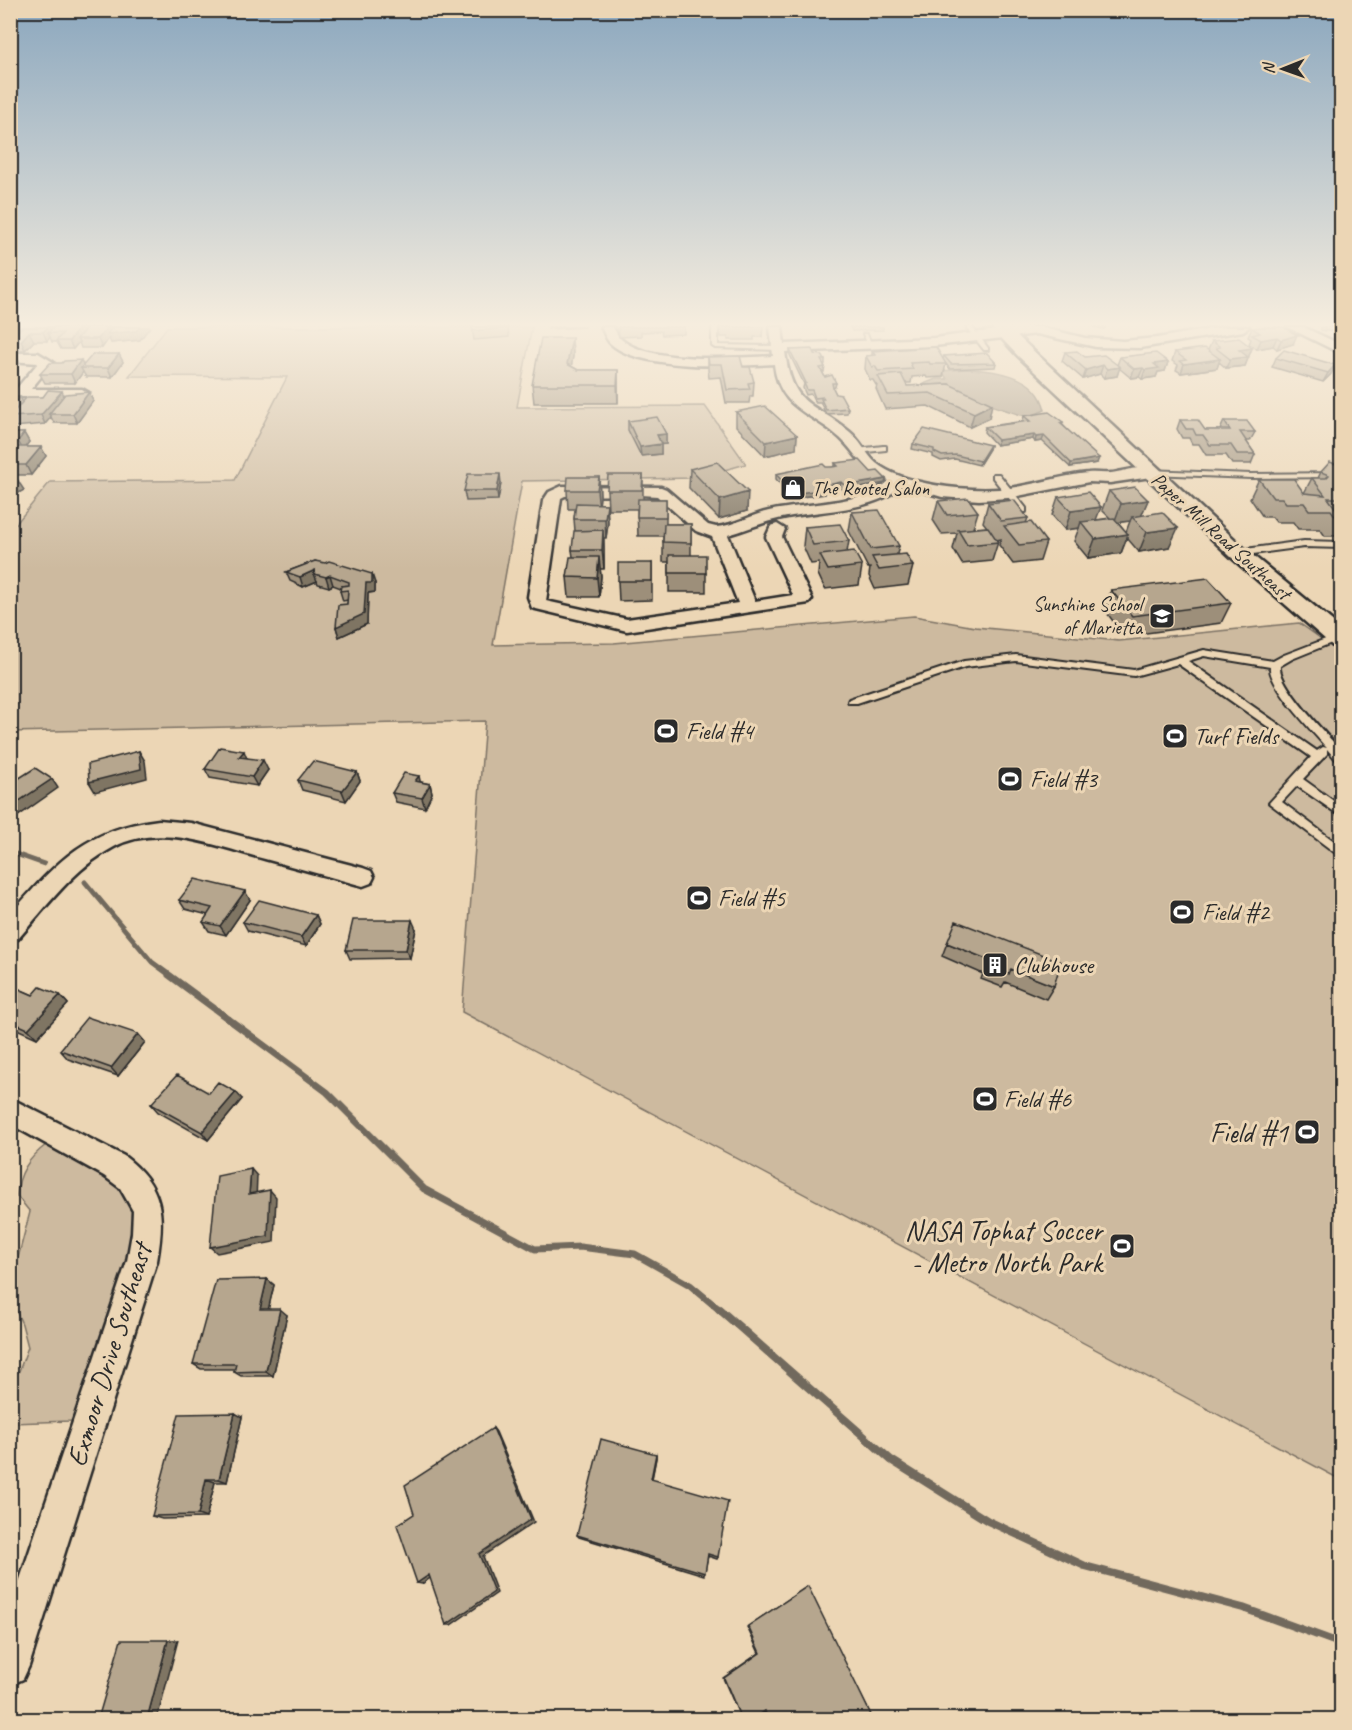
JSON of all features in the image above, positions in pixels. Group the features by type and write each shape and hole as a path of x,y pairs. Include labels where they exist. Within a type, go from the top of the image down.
{"street":[{"path":"804,408 845,435 857,451 880,472 954,494 1008,493 1089,477 1110,478 1145,467"},
{"name":"Paper Mill Road Southeast","path":"1092,408 1145,467 1238,553 1339,640"},
{"path":"777,530 774,537 803,599 627,625 546,608 538,604 537,597 551,501 562,491 661,492 709,533 719,533 765,515 871,498 892,488 899,479"},
{"path":"719,533 749,608"},
{"path":"10,932 81,855 116,837 141,830 170,827 191,831 363,877"},
{"name":"Exmoor Drive Southeast","path":"10,1110 114,1166 130,1178 147,1209 147,1233 142,1261 10,1665"}],"lane":[{"path":"857,451 883,448"},
{"path":"1145,467 1251,476 1341,475"},
{"path":"996,476 1023,510"},
{"path":"1238,553 1304,544 1341,545"},
{"path":"853,701 964,664 1016,658 1134,673 1204,653 1275,665 1288,657 1339,640"},
{"path":"1178,659 1318,757"},
{"path":"1275,665 1274,674 1278,684 1341,759"},
{"path":"1329,743 1298,781 1275,802 1341,854"},
{"path":"1298,781 1341,813"}],"shaded area":[{"name":"NASA Tophat Soccer - Metro North Park","path":"271,408 706,408 746,464 695,478 522,481 493,645 614,643 914,616 975,627 1119,641 1299,623 1341,653 1341,1480 462,1012 485,721 11,732 10,531 50,482 235,480"},
{"path":"999,408 1044,408 1045,410 1033,415 1021,415"},
{"path":"47,1144 124,1190 134,1209 139,1233 79,1417 71,1421 11,1423 10,1382 19,1371 28,1347 14,1306 13,1277 30,1212 17,1196 18,1188 22,1173 35,1155"}],"building":[{"path":"17,408 47,408 41,415 10,416"},
{"path":"54,408 78,408 73,414 49,414"},
{"path":"767,408 797,435 766,442 736,412"},
{"path":"825,408 848,408 826,410"},
{"path":"962,408 985,408 974,413"},
{"path":"1049,412 1063,422 1060,423 1099,458 1071,463 1044,436 1034,435 998,440 985,427 1030,421 1024,416"},
{"path":"657,417 666,434 657,435 661,444 640,447 628,421"},
{"path":"1180,420 1198,420 1205,430 1230,430 1224,421 1247,421 1255,432 1240,432 1255,454 1237,454 1231,445 1210,445 1203,435 1196,435 1193,429 1186,429"},
{"path":"924,429 990,445 980,461 956,455 942,456 934,452 934,449 913,444"},
{"path":"10,433 24,433 18,441 10,440"},
{"path":"17,447 41,447 26,465 10,465 10,455"},
{"path":"860,460 871,472 878,471 886,479 845,486 841,482 823,486 826,489 793,494 776,474 823,464 826,467 838,466 835,463"},
{"path":"717,462 748,492 720,500 690,469"},
{"path":"1330,462 1341,466 1341,498 1328,498 1336,509 1341,509 1341,517 1336,517 1331,510 1309,510 1304,503 1286,503 1282,498 1273,498 1259,479 1294,479 1304,493 1325,495 1312,478 1326,478 1329,475 1321,472"},
{"path":"468,474 500,474 497,491 464,491"},
{"path":"608,475 643,475 642,490 607,490"},
{"path":"10,476 18,481 10,485"},
{"path":"568,477 599,477 597,490 567,490"},
{"path":"1135,487 1148,500 1121,504 1109,491"},
{"path":"1088,492 1101,507 1071,511 1058,497"},
{"path":"968,498 978,512 947,515 938,501"},
{"path":"638,499 666,499 666,517 637,517"},
{"path":"1014,500 1028,518 1001,521 988,503"},
{"path":"576,503 607,504 605,519 574,519"},
{"path":"879,510 899,546 871,549 852,512"},
{"path":"1162,512 1178,528 1147,532 1132,517"},
{"path":"1114,518 1128,534 1095,539 1081,522"},
{"path":"1031,522 1046,542 1019,545 1004,526"},
{"path":"664,524 691,524 691,543 663,542"},
{"path":"840,524 849,541 813,545 805,527"},
{"path":"988,527 998,542 967,545 958,530"},
{"path":"603,530 602,550 572,550 574,531"},
{"path":"854,551 862,566 828,570 820,555"},
{"path":"906,554 913,566 879,570 872,557"},
{"path":"669,555 706,555 706,573 669,573"},
{"path":"570,557 599,557 597,578 567,577"},
{"path":"315,561 325,563 329,561 372,574 372,583 366,583 364,614 336,627 338,605 347,604 348,590 340,591 341,586 349,585 349,582 330,575 326,577 314,574 315,570 300,577 286,572"},
{"path":"618,563 652,563 652,581 618,581"},
{"path":"1208,578 1231,603 1132,616 1111,590"},
{"path":"220,747 244,751 239,757 263,760 252,777 205,769"},
{"path":"139,751 141,769 89,782 88,764"},
{"path":"313,761 357,772 342,791 298,780"},
{"path":"35,768 52,779 10,807 10,784"},
{"path":"404,773 419,776 415,781 430,784 422,798 392,793"},
{"path":"195,879 245,891 220,926 203,922 212,908 179,900"},
{"path":"259,900 316,915 301,937 243,922"},
{"path":"353,920 412,920 406,950 346,950"},
{"path":"956,921 1061,962 1054,986 1011,969 1009,974 987,966 989,960 947,943"},
{"path":"10,985 33,995 40,987 60,995 28,1029 10,1021"},
{"path":"87,1017 138,1034 111,1068 60,1050"},
{"path":"177,1075 209,1093 218,1082 236,1092 202,1132 151,1104"},
{"path":"251,1169 249,1194 270,1190 268,1236 210,1247 217,1176"},
{"path":"267,1279 260,1309 280,1309 266,1371 234,1372 236,1364 193,1364 216,1280"},
{"path":"235,1413 219,1479 206,1479 198,1515 152,1516 179,1414"},
{"path":"493,1428 531,1519 479,1554 494,1592 446,1625 429,1575 417,1583 397,1525 414,1514 405,1485"},
{"path":"601,1439 656,1454 651,1479 728,1501 718,1557 708,1554 705,1573 577,1535"},
{"path":"808,1586 873,1719 768,1719 765,1711 753,1719 741,1719 724,1678 760,1653 748,1626"},
{"path":"121,1640 168,1640 147,1719 98,1719"}],"waterway":[{"path":"10,852 44,864"},
{"path":"85,882 152,962 171,976"},
{"path":"169,975 327,1092 424,1189 535,1249 580,1247 635,1254 690,1285 721,1311"},
{"path":"719,1309 891,1460 988,1521 1085,1566 1243,1608 1342,1644"}],"place":[{"name":"The Rooted Salon","path":"793,488"},
{"name":"Sunshine School of Marietta","path":"1162,616"},
{"name":"Field #4","path":"666,731"},
{"name":"Turf Fields","path":"1175,736"},
{"name":"Field #3","path":"1010,779"},
{"name":"Field #5","path":"699,898"},
{"name":"Field #2","path":"1182,912"},
{"name":"Clubhouse","path":"995,965"},
{"name":"Field #6","path":"985,1099"},
{"name":"Field #1","path":"1307,1132"},
{"name":"NASA Tophat Soccer - Metro North Park","path":"1122,1246"}]}
